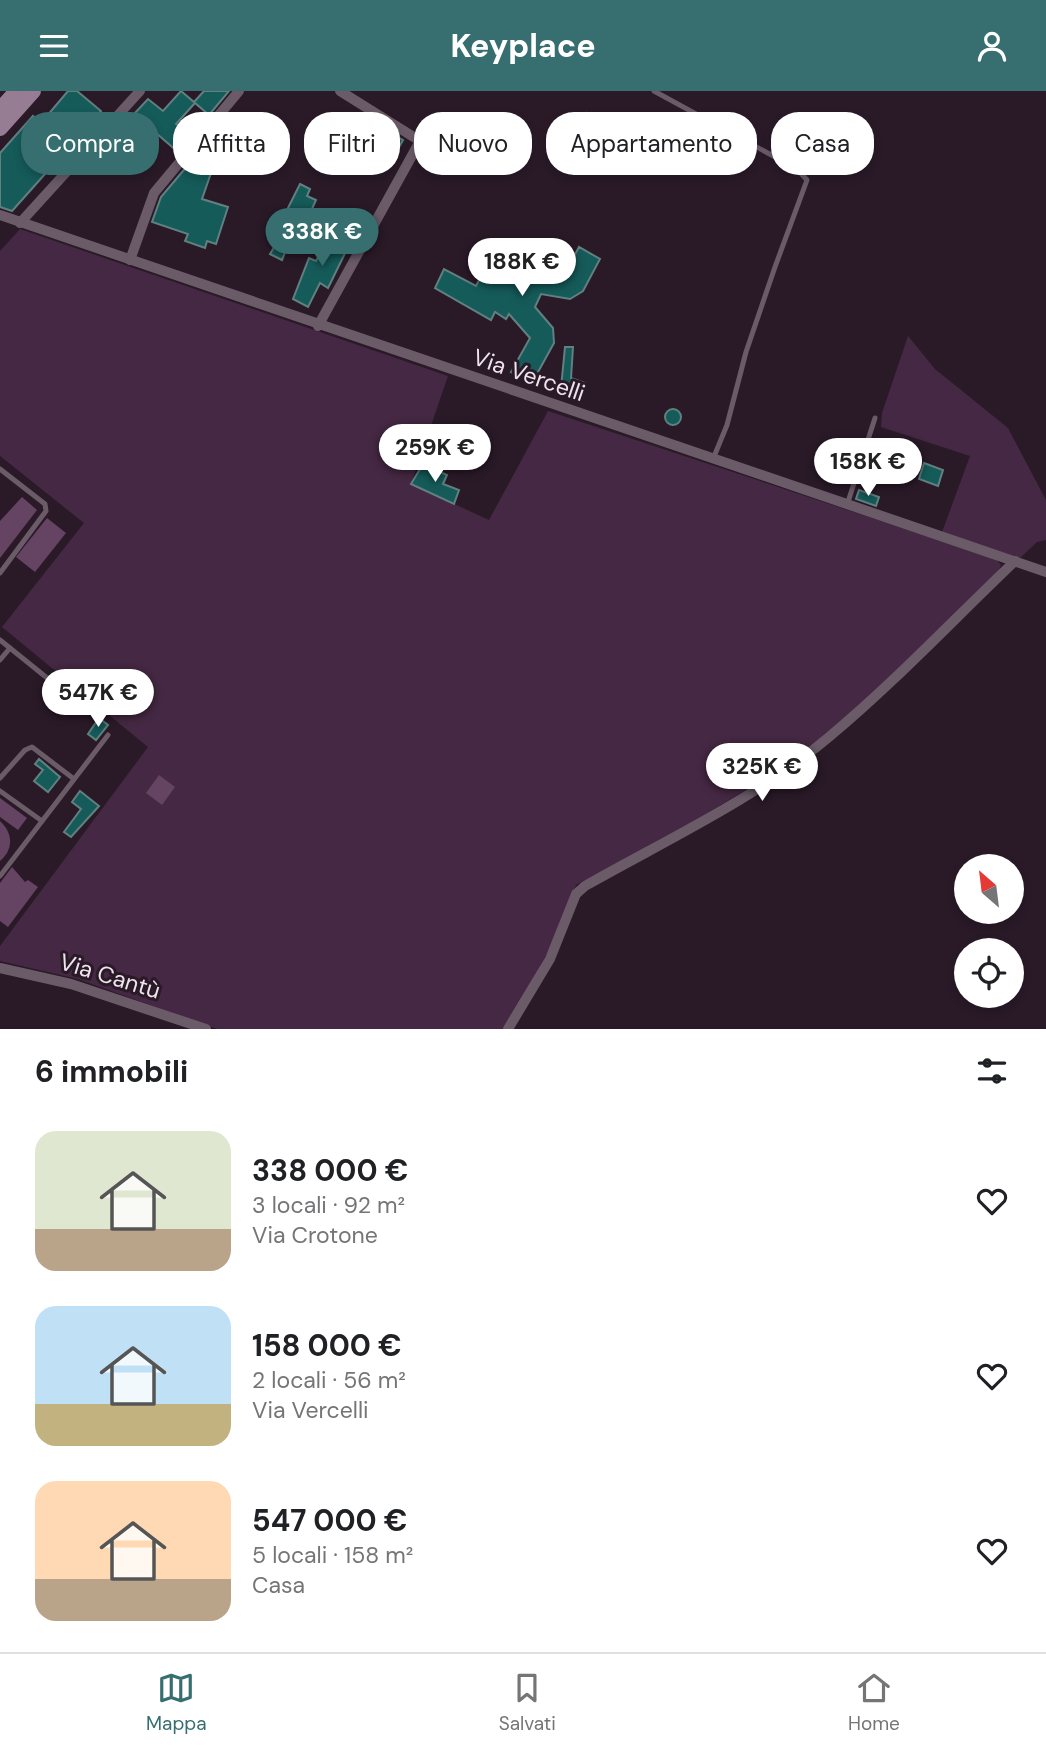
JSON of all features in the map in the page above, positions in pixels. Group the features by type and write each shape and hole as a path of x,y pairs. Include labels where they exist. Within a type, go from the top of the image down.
{"main road":[{"path":"0,110 17,91"},
{"path":"0,128 33,91"}],"street":[{"path":"20,223 140,91"},
{"path":"130,260 154,193 239,91"},
{"path":"318,325 420,141 341,91"},
{"name":"Via Vercelli","path":"0,215 1046,572"},
{"path":"508,1029 550,959 576,894 584,886 705,823 829,738 897,678 1015,561"},
{"name":"Via Cantù","path":"0,968 72,984 206,1029"}],"lane":[{"path":"654,91 797,169 807,180 746,352 727,425 713,459"},
{"path":"847,505 875,418"},
{"path":"0,469 45,504 46,511 0,573"},
{"path":"0,640 62,690"},
{"path":"0,660 10,648"},
{"path":"0,876 108,735"},
{"path":"0,778 24,751 32,747 75,779"},
{"path":"0,792 42,821"}],"shaded area":[{"path":"20,229 448,376 411,484 489,520 548,411 996,559 1001,565 998,573 915,656 827,733 767,776 705,815 576,885 548,952 504,1029 217,1029 78,979 0,961 0,946 148,747 2,627 84,523 0,456 0,251"},
{"path":"908,336 935,369 1008,428 1046,500 1046,540 1037,542 1020,558 942,532 970,456 881,427 882,413"},
{"path":"22,497 37,510 0,558 0,521"},
{"path":"47,518 66,533 35,572 16,557"},
{"path":"159,775 175,787 162,805 146,793"},
{"path":"0,798 27,818 18,830 0,817"},
{"path":"0,821 9,836 10,846 0,861"},
{"path":"12,867 25,882 28,880 38,887 8,927 0,921 0,883"}],"building":[{"path":"68,91 77,91 101,111 100,112 50,112"},
{"path":"181,91 194,102 204,91 229,91 212,112 206,112 195,103 187,112 173,112 173,148 159,136 159,112 136,112 148,99 163,111"},
{"path":"21,129 21,175 44,175 12,211 0,207 0,153"},
{"path":"180,175 210,175 202,199 228,207 216,244 207,241 205,248 185,241 188,234 152,222 161,197"},
{"path":"300,184 310,189 307,196 316,200 308,218 304,216 300,224 285,214"},
{"path":"332,231 351,241 328,288 320,283 308,307 293,299 309,258 316,261"},
{"path":"281,236 290,240 282,260 270,254"},
{"path":"511,245 530,254 527,259 537,264 537,270 564,275 579,247 600,259 583,291 570,299 541,294 535,307 553,328 554,343 532,383 511,372 530,338 509,314 506,319 495,312 491,320 435,288 444,269 476,286 484,271 492,275"},
{"path":"565,347 573,347 571,378 585,383 582,390 561,388"},
{"path":"673,409 681,417 673,425 665,417"},
{"path":"924,463 943,470 938,486 919,479"},
{"path":"423,464 447,475 443,484 459,490 454,504 411,484"},
{"path":"859,490 879,497 876,506 856,499"},
{"path":"99,718 108,725 96,740 88,734"},
{"path":"39,759 60,777 48,792 34,781 43,770 35,764"},
{"path":"80,791 99,806 71,837 64,832 81,809 72,802"}]}
